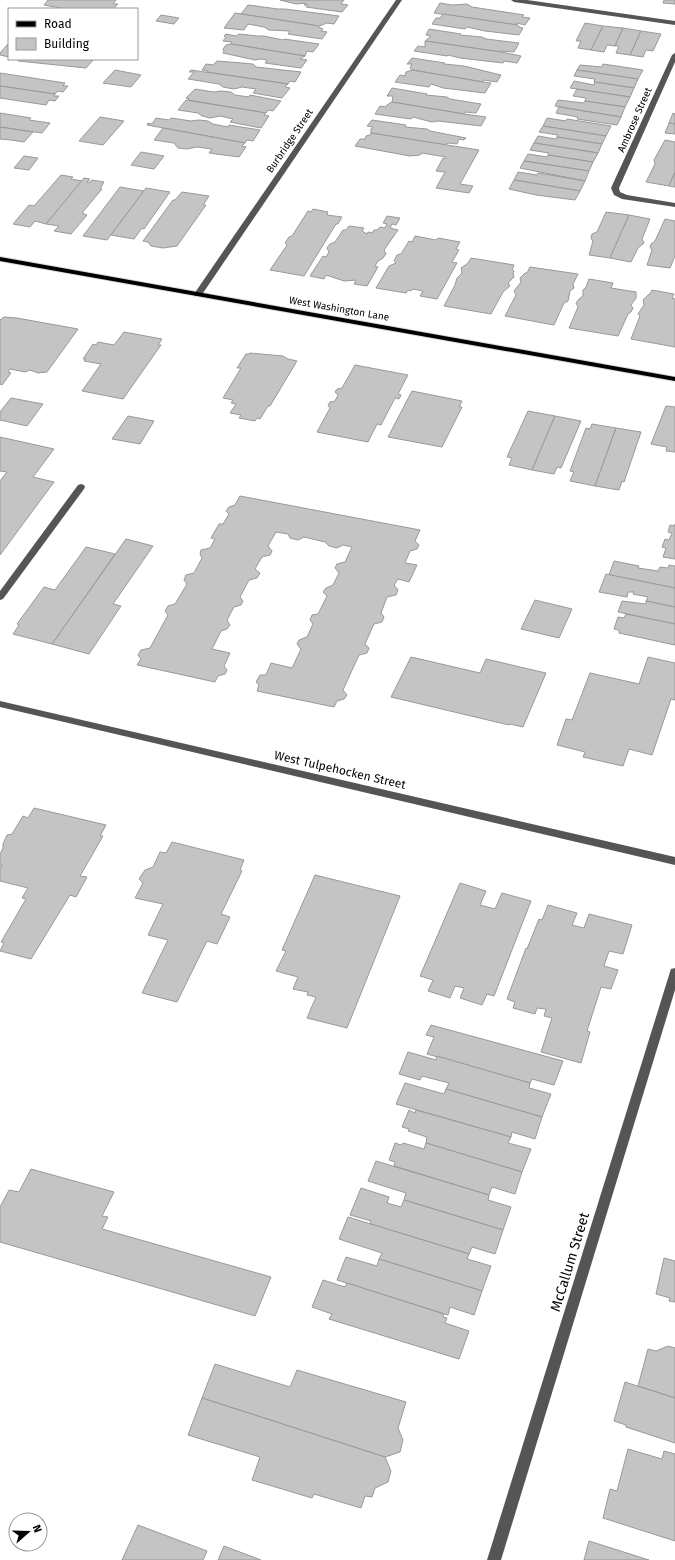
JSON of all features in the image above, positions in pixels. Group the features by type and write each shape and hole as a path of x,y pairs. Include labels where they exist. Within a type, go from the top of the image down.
{"main road":[{"name":"West Washington Lane","path":"0,259 675,379"}],"street":[{"name":"Burbridge Street","path":"198,294 399,0"},
{"path":"514,0 675,23"},
{"name":"Ambrose Street","path":"675,55 615,188 617,193 625,197 675,205"},
{"path":"0,597 81,487"},
{"name":"West Tulpehocken Street","path":"0,704 675,861"},
{"name":"McCallum Street","path":"494,1560 675,972"}],"building":[{"path":"48,0 116,0 113,4 118,4 114,8 60,8 44,5"},
{"path":"280,0 344,0 341,4 348,5 342,12 306,7 308,5 304,5 306,3 296,4"},
{"path":"664,0 675,0 675,4 663,3"},
{"path":"440,3 452,5 467,4 472,7 524,15 522,17 530,18 525,25 517,23 516,25 434,13"},
{"path":"248,5 339,16 334,24 327,23 319,26 241,14"},
{"path":"235,13 319,26 318,27 323,29 321,31 327,32 322,39 288,34 290,31 269,30 264,27 248,24 244,30 224,28"},
{"path":"443,14 518,25 519,27 523,28 519,35 485,31 467,27 465,29 432,24 436,18 440,18"},
{"path":"161,15 179,18 174,24 156,21"},
{"path":"585,23 603,26 591,50 578,48 581,41 576,41"},
{"path":"603,26 623,28 615,46 607,45 604,52 591,50"},
{"path":"623,28 641,31 630,55 616,53 619,46 615,46"},
{"path":"429,29 519,43 514,52 501,52 425,41 431,36 426,35"},
{"path":"641,31 661,34 653,51 646,50 643,57 630,55"},
{"path":"226,34 236,36 239,34 264,36 283,40 319,44 313,52 307,51 305,56 231,44 232,42 223,41"},
{"path":"425,41 521,56 517,63 504,61 503,63 414,51 418,46 425,47"},
{"path":"8,44 8,57 0,55"},
{"path":"231,44 305,56 300,59 307,60 301,68 265,63 267,60 255,60 223,53 223,49 226,45"},
{"path":"412,58 464,66 501,75 497,82 484,80 483,82 412,70 410,68 412,64 407,64"},
{"path":"18,60 93,60 86,68"},
{"path":"217,61 253,64 256,67 301,72 295,82 290,81 288,84 202,70 206,64 213,65"},
{"path":"603,64 643,70 638,79 577,70 580,65 602,67"},
{"path":"115,70 141,75 131,87 103,83"},
{"path":"191,70 288,84 285,87 290,88 282,98 253,93 256,89 242,87 234,89 223,87 219,84 188,79 194,72 189,72"},
{"path":"412,70 491,83 485,93 443,88 431,84 429,87 395,82 400,75 405,76 406,72"},
{"path":"577,70 638,79 634,88 594,82 595,79 574,76"},
{"path":"0,73 65,83 63,86 68,86 63,92 58,91 55,94 0,86"},
{"path":"574,81 594,85 595,82 634,88 630,97 570,88"},
{"path":"0,86 55,94 54,96 59,96 55,101 49,100 46,105 0,98"},
{"path":"392,88 481,104 476,113 465,112 464,114 392,102 393,96 387,96"},
{"path":"195,89 214,92 231,92 235,95 249,97 250,95 281,101 273,111 268,110 266,113 188,100 189,99 186,98"},
{"path":"577,89 630,97 625,107 585,101 586,98 573,96"},
{"path":"186,100 266,113 264,115 269,116 261,128 230,122 233,119 220,116 210,118 202,116 198,113 178,110"},
{"path":"558,100 583,103 585,101 625,107 621,117 555,106"},
{"path":"392,102 486,117 481,126 438,121 432,122 413,117 411,119 375,114 380,106 386,107"},
{"path":"559,107 621,117 617,125 577,119 578,117 556,113"},
{"path":"0,113 50,123 42,133 0,127"},
{"path":"673,113 675,114 675,124 669,123"},
{"path":"100,117 124,121 103,145 79,141"},
{"path":"156,118 169,120 171,118 191,121 208,121 213,124 228,127 229,125 260,130 253,141 247,140 245,143 147,125 148,123 152,124"},
{"path":"547,118 566,121 567,119 611,126 606,136 543,126"},
{"path":"372,120 406,125 405,127 427,129 430,131 466,138 464,140 459,139 457,144 449,143 444,145 371,133 371,129 373,127 367,126"},
{"path":"669,123 675,124 675,134 665,133"},
{"path":"543,126 606,136 602,144 557,137 558,135 539,132"},
{"path":"0,127 33,132 24,142 0,139"},
{"path":"163,128 245,143 242,146 246,147 239,157 209,153 212,149 197,147 187,149 178,148 174,143 154,140"},
{"path":"371,133 479,150 460,184 473,186 469,193 436,188 445,172 436,171 443,158 445,159 446,157 422,153 420,155 410,156 355,146 360,139 365,139 366,136 370,135"},
{"path":"538,136 556,139 557,137 602,144 598,153 534,143"},
{"path":"665,140 675,142 675,172 669,186 646,182 655,164 654,160"},
{"path":"534,143 598,153 593,162 548,155 549,153 530,150"},
{"path":"141,152 164,156 154,169 131,165"},
{"path":"528,154 547,157 548,155 593,162 589,171 524,161"},
{"path":"24,156 38,158 29,170 14,168"},
{"path":"524,161 589,171 585,181 520,168"},
{"path":"518,172 537,175 538,173 585,181 580,191 514,180"},
{"path":"675,172 675,187 669,186"},
{"path":"61,175 73,177 71,179 82,181 46,224 35,221 30,227 13,224 29,205 34,206"},
{"path":"84,178 90,179 87,182 92,180 104,182 100,189 102,189 82,213 87,215 71,234 54,231 59,226 46,224"},
{"path":"514,180 580,191 575,200 536,195 509,189"},
{"path":"120,187 144,191 107,240 83,236"},
{"path":"146,188 170,192 144,229 142,228 134,239 111,235"},
{"path":"182,192 209,196 203,205 206,205 177,246 163,248 151,246 148,242 143,241 173,200 175,200"},
{"path":"313,209 328,212 327,215 342,217 338,224 336,224 304,276 270,270 287,245 285,243 289,237 292,236 308,211 311,212"},
{"path":"606,212 629,215 610,258 589,255 593,241 591,238 592,234 597,232"},
{"path":"629,215 650,219 642,239 644,243 638,248 631,262 610,258"},
{"path":"387,216 400,218 396,225 392,224 390,228 398,230 384,250 386,254 375,266 378,267 367,286 354,284 356,280 344,281 326,275 324,279 310,276 323,256 326,257 329,252 327,248 330,244 335,242 343,230 346,230 349,226 364,228 362,231 367,234 368,232 372,233 380,227 385,228 387,224 383,223"},
{"path":"665,219 675,221 675,256 670,268 647,265 652,250 650,247 651,244 655,241"},
{"path":"415,236 460,242 456,249 459,250 452,262 457,263 437,299 420,296 423,291 413,289 411,291 408,290 406,293 376,288 389,266 396,263 394,261 397,255 401,254 409,241 412,242"},
{"path":"471,258 514,265 512,270 514,271 514,277 508,283 510,286 503,292 491,314 444,306 457,278 462,273 461,268 468,263"},
{"path":"530,267 578,274 573,284 574,288 570,291 568,301 564,303 554,325 505,316 516,295 514,291 521,282 520,278 527,273"},
{"path":"589,279 613,283 611,288 636,292 636,298 631,305 633,308 628,314 618,336 569,328 578,307 576,303 583,296 583,290"},
{"path":"652,290 674,294 672,298 675,299 675,347 631,339 640,316 638,314 644,305 643,300"},
{"path":"4,317 78,329 47,372 38,373 30,370 25,372 10,369 8,372 11,373 2,385 0,384 0,320"},
{"path":"124,332 162,339 158,345 161,345 123,399 82,391 101,364 84,361 86,359 83,359 93,344 96,345 98,342 114,345"},
{"path":"250,353 283,356 297,361 270,406 268,406 260,419 257,418 255,421 239,418 241,415 230,413 236,404 231,403 233,400 223,398 241,368 237,368 246,354"},
{"path":"355,365 408,375 398,394 401,395 399,399 395,398 381,425 377,424 368,442 317,432 330,408 328,405 330,402 335,401 338,395 335,392 337,389 342,388"},
{"path":"412,391 462,401 459,407 462,407 442,447 388,437"},
{"path":"11,398 43,404 27,426 0,420 0,412"},
{"path":"666,406 675,407 675,452 666,451 667,447 651,444"},
{"path":"528,411 555,416 532,470 509,465 512,458 507,457"},
{"path":"128,416 154,421 140,444 112,439"},
{"path":"555,416 581,421 561,468 557,467 554,474 532,470"},
{"path":"592,424 616,428 595,486 570,481 574,472 570,471 586,428 590,429"},
{"path":"616,428 641,432 624,482 622,481 619,490 595,486"},
{"path":"0,437 54,449 33,477 54,482 0,555 0,481 7,472 0,471"},
{"path":"240,496 420,530 415,541 419,545 417,549 410,551 405,563 417,565 409,582 398,579 394,585 398,590 396,595 387,597 381,613 384,617 382,622 374,624 365,644 369,648 367,653 359,655 343,690 347,695 344,699 337,701 334,707 257,691 259,685 256,682 260,675 266,675 271,663 292,668 301,649 297,644 299,640 307,637 313,624 310,620 312,615 318,614 327,596 323,592 326,588 333,585 339,573 335,568 337,564 345,562 352,547 343,545 337,548 329,546 325,542 304,537 298,540 290,538 288,534 276,532 268,546 272,551 270,555 262,557 255,569 260,573 257,578 249,580 240,597 243,601 241,605 234,607 227,620 230,625 227,629 221,631 212,649 230,653 224,666 227,670 225,674 218,676 215,682 137,665 141,659 138,655 141,650 150,648 168,615 165,611 168,606 175,604 187,584 184,580 186,575 194,573 202,558 200,554 201,550 210,548 215,539 211,538 219,524 223,524 229,514 226,511 229,507 235,505"},
{"path":"675,524 675,559 663,557 666,548 662,547 665,539 669,540 672,533 668,532 670,525 674,526"},
{"path":"126,539 153,546 113,604 121,606 89,654 52,644"},
{"path":"86,547 115,554 52,644 13,634 19,625 17,624 44,587 55,590"},
{"path":"614,561 639,566 638,568 658,571 660,567 668,568 669,565 675,566 675,588 609,575"},
{"path":"606,574 675,588 675,607 646,601 648,597 633,594 634,592 628,592 627,597 599,592"},
{"path":"535,600 572,609 559,638 521,629"},
{"path":"622,601 646,604 646,601 675,607 675,624 618,612"},
{"path":"626,614 675,624 675,645 619,633 619,630 614,629 618,617 624,618"},
{"path":"411,657 480,673 486,659 546,673 523,727 391,697"},
{"path":"648,657 675,663 675,700 671,699 652,755 629,749 623,766 583,757 585,752 557,745 566,719 572,720 590,673 639,684"},
{"path":"34,808 106,825 100,836 103,836 80,876 87,877 76,897 70,895 31,959 0,951 4,943 1,942 26,899 22,898 28,888 0,881 0,868 2,865 0,865 0,854 7,835 12,834 23,816 28,818"},
{"path":"172,842 244,860 240,870 242,871 221,914 230,917 217,944 207,941 177,1002 142,993 168,940 148,935 163,904 135,898 143,883 139,879 145,870 153,867 160,852 166,853"},
{"path":"315,875 400,896 347,1028 307,1018 316,997 307,995 308,992 293,989 298,977 276,971 286,951 282,950"},
{"path":"460,883 486,891 480,905 495,909 502,893 531,901 494,996 487,994 482,1005 460,998 464,988 455,986 450,998 428,991 433,980 420,976"},
{"path":"548,905 577,913 572,925 584,928 589,914 632,925 623,954 609,951 604,966 618,970 611,989 601,987 587,1031 590,1032 581,1063 541,1052 552,1018 544,1016 546,1009 537,1008 535,1014 513,1008 515,1002 507,999 526,948 527,949 539,919 542,920"},
{"path":"431,1025 563,1061 554,1085 532,1079 530,1083 427,1054 434,1037 426,1035"},
{"path":"408,1052 436,1060 437,1056 530,1083 529,1088 551,1094 542,1117 446,1089 449,1083 422,1076 420,1080 399,1074"},
{"path":"405,1083 444,1094 446,1089 542,1117 535,1139 512,1132 511,1137 396,1104"},
{"path":"409,1110 415,1113 416,1110 511,1137 508,1143 531,1149 522,1172 426,1143 427,1137 408,1131 409,1129 402,1127"},
{"path":"395,1143 401,1145 403,1143 424,1149 426,1143 522,1172 515,1194 492,1187 489,1195 394,1166 395,1162 389,1160"},
{"path":"376,1161 489,1195 488,1200 511,1207 503,1230 404,1200 406,1193 368,1181"},
{"path":"31,1169 114,1192 102,1216 108,1217 102,1229 271,1277 255,1316 0,1242 0,1207 9,1190 19,1192"},
{"path":"361,1188 389,1197 387,1203 401,1207 404,1200 503,1230 495,1254 472,1247 469,1254 370,1224 371,1221 350,1215"},
{"path":"348,1217 469,1254 467,1259 491,1266 482,1291 379,1259 382,1253 339,1239"},
{"path":"346,1257 377,1266 379,1259 482,1291 474,1315 450,1307 448,1315 337,1280"},
{"path":"664,1258 675,1261 675,1302 669,1301 670,1298 656,1294"},
{"path":"323,1280 345,1287 347,1283 444,1314 443,1317 447,1318 445,1323 469,1331 459,1359 329,1319 332,1314 312,1307"},
{"path":"668,1346 675,1348 675,1398 638,1386 648,1349 656,1351"},
{"path":"215,1364 290,1387 297,1370 406,1402 398,1428 403,1440 400,1452 385,1457 202,1398"},
{"path":"625,1382 675,1398 675,1443 626,1427 626,1425 614,1421"},
{"path":"202,1398 385,1457 391,1471 388,1482 375,1488 372,1497 365,1496 361,1508 314,1494 312,1498 252,1480 260,1457 188,1435"},
{"path":"628,1449 662,1459 664,1451 675,1454 675,1541 603,1518 610,1489 617,1491"},
{"path":"138,1525 207,1551 203,1560 122,1560"},
{"path":"589,1541 649,1560 584,1560"},
{"path":"224,1546 261,1560 218,1560"}]}
